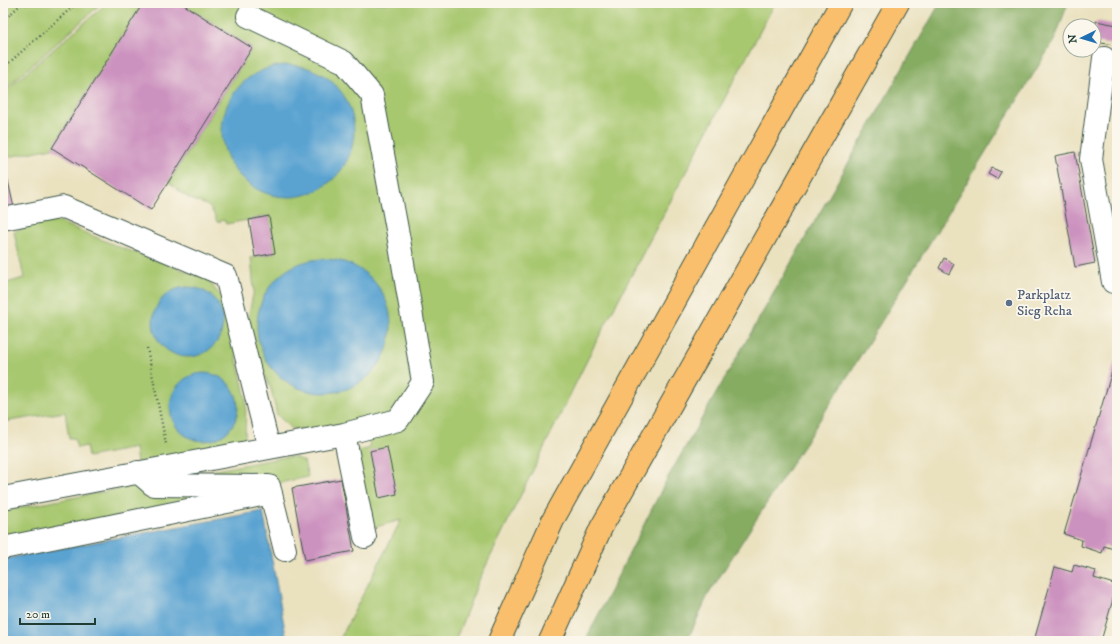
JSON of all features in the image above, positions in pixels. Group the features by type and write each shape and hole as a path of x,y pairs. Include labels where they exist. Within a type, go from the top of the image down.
{"highway":[{"path":"499,641 554,518 841,3"},
{"path":"550,641 601,528 898,3"}],"lane":[{"path":"3,498 344,434 398,420 423,382 399,240 372,95 344,62 248,16"},
{"path":"1104,58 1091,159 1113,282 1117,282"},
{"path":"3,220 64,207 226,276 269,448"},
{"path":"344,434 365,537"},
{"path":"138,472 153,485 269,486 285,550"},
{"path":"3,548 271,493"}],"path":[{"path":"3,21 22,3"},
{"path":"3,68 77,3"},
{"path":"147,348 170,466"}],"green space":[{"path":"3,3 102,3 3,91"},
{"path":"107,3 143,3 52,148 3,158 3,93"},
{"path":"181,3 775,3 595,344 479,580 455,641 339,641 401,520 372,528 356,452 370,448 367,424 318,430 292,429 277,415 271,389 251,346 248,318 254,290 251,258 275,253 269,216 226,224 224,220 217,222 212,210 209,207 186,196 169,182 252,48"},
{"path":"940,3 1068,3 1055,39 851,371 708,595 687,641 585,641 667,479"},
{"path":"57,221 117,246 207,279 223,299 246,399 245,439 205,453 137,463 135,448 88,457 86,446 77,448 74,438 69,438 65,412 3,422 3,284 24,278 14,232 33,224"},
{"path":"285,457 295,457 304,461 308,477 14,538 3,536 3,511"}],"water":[{"path":"294,65 313,70 325,76 335,84 343,94 349,106 353,118 353,144 349,156 343,168 335,178 325,186 313,192 301,196 282,197 263,192 251,186 241,178 233,168 227,156 223,144 222,125 227,106 233,94 241,84 251,76 263,70 275,66"},
{"path":"331,259 356,267 367,274 376,283 386,300 390,313 390,339 386,352 376,369 367,378 350,388 337,392 317,393 292,385 281,378 272,369 262,352 258,339 257,319 265,294 272,283 281,274 298,264 311,260"},
{"path":"181,287 195,287 208,293 217,302 223,315 221,335 213,347 195,357 181,357 168,351 159,342 153,329 153,315 159,302 168,293"},
{"path":"204,373 217,376 228,383 235,394 238,407 235,420 228,431 217,438 204,441 191,438 180,431 173,420 170,407 173,394 180,383 191,376"},
{"path":"263,511 287,641 3,641 3,559"}],"building":[{"path":"143,3 181,3 252,48 151,210 52,148"},
{"path":"1102,22 1117,25 1115,45 1102,43"},
{"path":"1075,152 1095,263 1075,267 1055,156"},
{"path":"3,167 5,167 14,208 3,210"},
{"path":"992,168 1001,172 997,179 988,174"},
{"path":"269,216 275,253 255,257 249,220"},
{"path":"944,258 954,264 949,274 939,268"},
{"path":"1117,354 1117,550 1104,546 1102,553 1081,546 1082,540 1064,534"},
{"path":"387,447 397,494 379,498 370,451"},
{"path":"341,479 354,551 305,560 292,488"},
{"path":"1074,565 1096,571 1094,578 1117,585 1101,641 1034,641 1055,567 1072,572"}],"place":[{"name":"Parkplatz Sieg Reha","path":"1009,303"}]}
